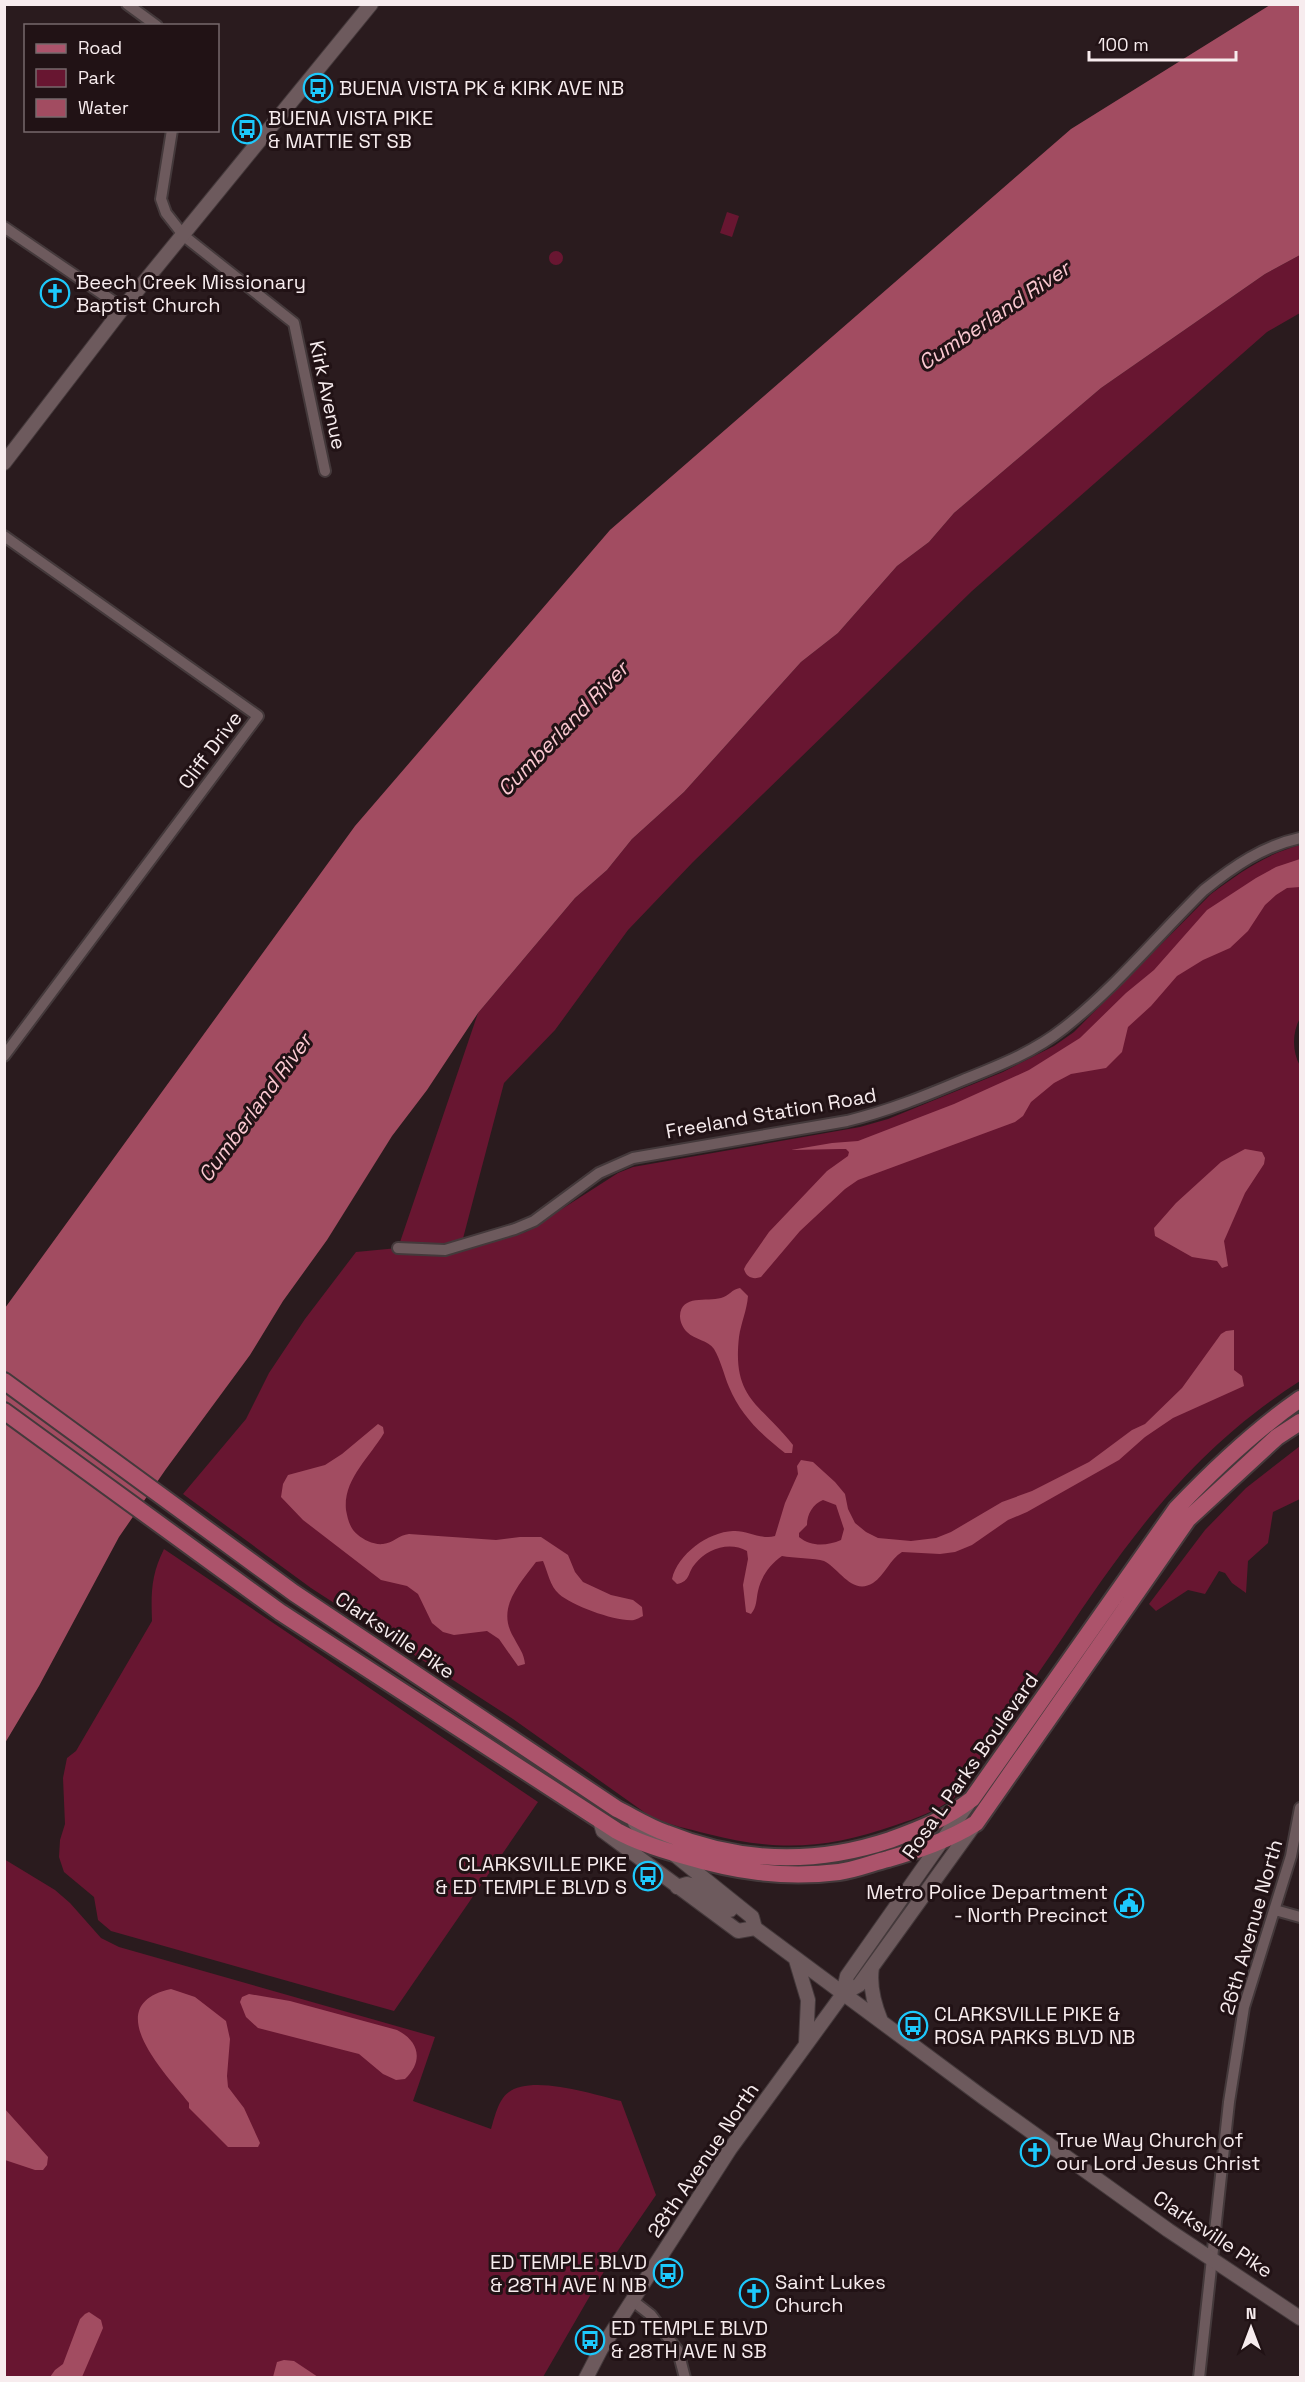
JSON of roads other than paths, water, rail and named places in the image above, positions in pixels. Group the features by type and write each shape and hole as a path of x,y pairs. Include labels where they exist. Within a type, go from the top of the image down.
{"main road":[{"path":"4,463 123,308 184,236 370,4"},
{"name":"Clarksville Pike","path":"4,1382 294,1593 617,1809 796,1960 1211,2260 1300,2318"},
{"name":"Rosa L Parks Boulevard","path":"843,1994 847,1976 1176,1509 1216,1467 1260,1428 1300,1399"},
{"name":"Clarksville Pike","path":"4,1411 280,1612 600,1821 603,1831 738,1931 754,1923"},
{"name":"Rosa L Parks Boulevard","path":"843,1994 859,1985 976,1823 1188,1519 1277,1437 1300,1422"},
{"path":"617,1809 653,1828 692,1842 737,1853 793,1859 849,1852 883,1842 937,1822 972,1799"},
{"path":"600,1821 634,1840 670,1852 744,1872 793,1875 841,1872 944,1841 976,1823"},
{"path":"796,1960 808,2000 805,2046"},
{"path":"872,1966 871,1984 882,2023"},
{"name":"28th Avenue North","path":"585,2378 730,2149 843,1994"}],"street":[{"path":"127,4 154,24"},
{"name":"Kirk Avenue","path":"172,132 161,199 166,213 184,236 294,323 325,471"},
{"path":"4,227 123,308"},
{"name":"Cliff Drive","path":"4,536 258,716 4,1056"},
{"name":"Freeland Station Road","path":"398,1248 445,1250 515,1229 534,1221 599,1173 633,1158 876,1114 912,1102 996,1067 1044,1043 1079,1016 1190,903 1224,873 1257,853 1300,838"},
{"name":"26th Avenue North","path":"1199,2378 1229,2102 1244,2007 1291,1856 1300,1808"},
{"path":"1275,1910 1300,1917"},
{"path":"633,2301 651,2315 678,2351 685,2378"}],"water":[{"name":"Cumberland River","path":"1270,5 1300,5 1300,255 1265,274 1101,388 954,513 929,542 897,566 838,633 801,662 684,792 632,839 607,870 575,898 478,1013 427,1090 392,1136 327,1240 283,1301 250,1355 119,1537 39,1686 5,1743 5,1308 355,826 610,530 1071,129"},
{"path":"1300,859 1300,887 1287,888 1276,895 1265,905 1248,931 1230,948 1203,960 1177,976 1151,1006 1128,1027 1122,1052 1106,1068 1071,1074 1054,1083 1031,1102 1023,1116 1015,1122 858,1180 845,1189 800,1231 761,1277 753,1278 746,1274 744,1269 746,1265 769,1232 827,1171 848,1156 849,1152 846,1149 791,1150 858,1141 954,1104 1029,1070 1080,1038 1126,993 1154,970 1207,910 1276,867"},
{"path":"1245,1149 1262,1152 1265,1158 1264,1164 1245,1193 1224,1241 1228,1266 1222,1268 1217,1261 1192,1257 1155,1236 1154,1228 1176,1203 1221,1162"},
{"path":"740,1288 748,1296 739,1337 738,1358 744,1387 760,1409 793,1445 792,1453 785,1453 752,1424 739,1407 714,1349 690,1335 681,1323 681,1309 685,1304 696,1300 721,1298"},
{"path":"1234,1330 1234,1370 1242,1376 1244,1386 1173,1418 1145,1437 1119,1460 1027,1512 1008,1520 972,1545 955,1552 940,1554 902,1552 877,1580 865,1586 852,1584 824,1561 782,1556 764,1576 751,1614 746,1612 743,1585 748,1559 747,1551 733,1547 719,1548 700,1559 685,1581 677,1584 672,1579 675,1570 687,1553 714,1535 733,1531 764,1537 775,1536 785,1503 798,1474 797,1466 801,1460 813,1462 835,1482 845,1494 848,1509 855,1523 878,1538 911,1541 936,1538 951,1532 1002,1502 1032,1491 1089,1462 1132,1430 1145,1424 1182,1388 1221,1334","holes":["823,1500 836,1505 844,1529 841,1540 819,1544 809,1543 799,1537 799,1533 807,1525 809,1513 816,1504"]},
{"path":"378,1424 383,1427 384,1433 358,1470 346,1499 350,1524 360,1537 380,1544 409,1534 496,1540 541,1537 568,1555 575,1572 583,1582 611,1595 633,1600 642,1607 643,1616 634,1620 626,1620 595,1612 565,1599 551,1583 543,1561 536,1562 522,1580 508,1608 509,1627 525,1664 518,1666 499,1639 487,1631 454,1635 443,1632 432,1623 418,1594 407,1586 381,1580 303,1520 281,1497 283,1484 288,1475 325,1465"},
{"path":"171,1989 195,1997 226,2021 230,2039 228,2087 244,2108 260,2143 258,2147 228,2147 189,2108 189,2103 166,2075 144,2041 138,2024 140,2009 150,1997"},
{"path":"249,1994 290,2001 397,2030 414,2046 417,2058 415,2065 405,2079 396,2080 383,2074 359,2054 258,2028 246,2017 240,2002 242,1997"},
{"path":"4,2108 48,2157 47,2165 43,2170 35,2170 5,2160"},
{"path":"89,2312 101,2320 103,2328 82,2377 50,2377 63,2364 80,2319"},
{"path":"294,2361 318,2377 273,2377 277,2362"}],"place":[{"name":"BUENA VISTA PK & KIRK AVE NB","path":"318,88"},
{"name":"BUENA VISTA PIKE & MATTIE ST SB","path":"247,129"},
{"name":"Beech Creek Missionary Baptist Church","path":"55,293"},
{"name":"CLARKSVILLE PIKE & ED TEMPLE BLVD S","path":"648,1876"},
{"name":"Metro Police Department - North Precinct","path":"1129,1903"},
{"name":"CLARKSVILLE PIKE & ROSA PARKS BLVD NB","path":"913,2026"},
{"name":"True Way Church of our Lord Jesus Christ","path":"1035,2152"},
{"name":"ED TEMPLE BLVD & 28TH AVE N NB","path":"668,2273"},
{"name":"Saint Lukes Church","path":"754,2293"},
{"name":"ED TEMPLE BLVD & 28TH AVE N SB","path":"590,2340"}]}
